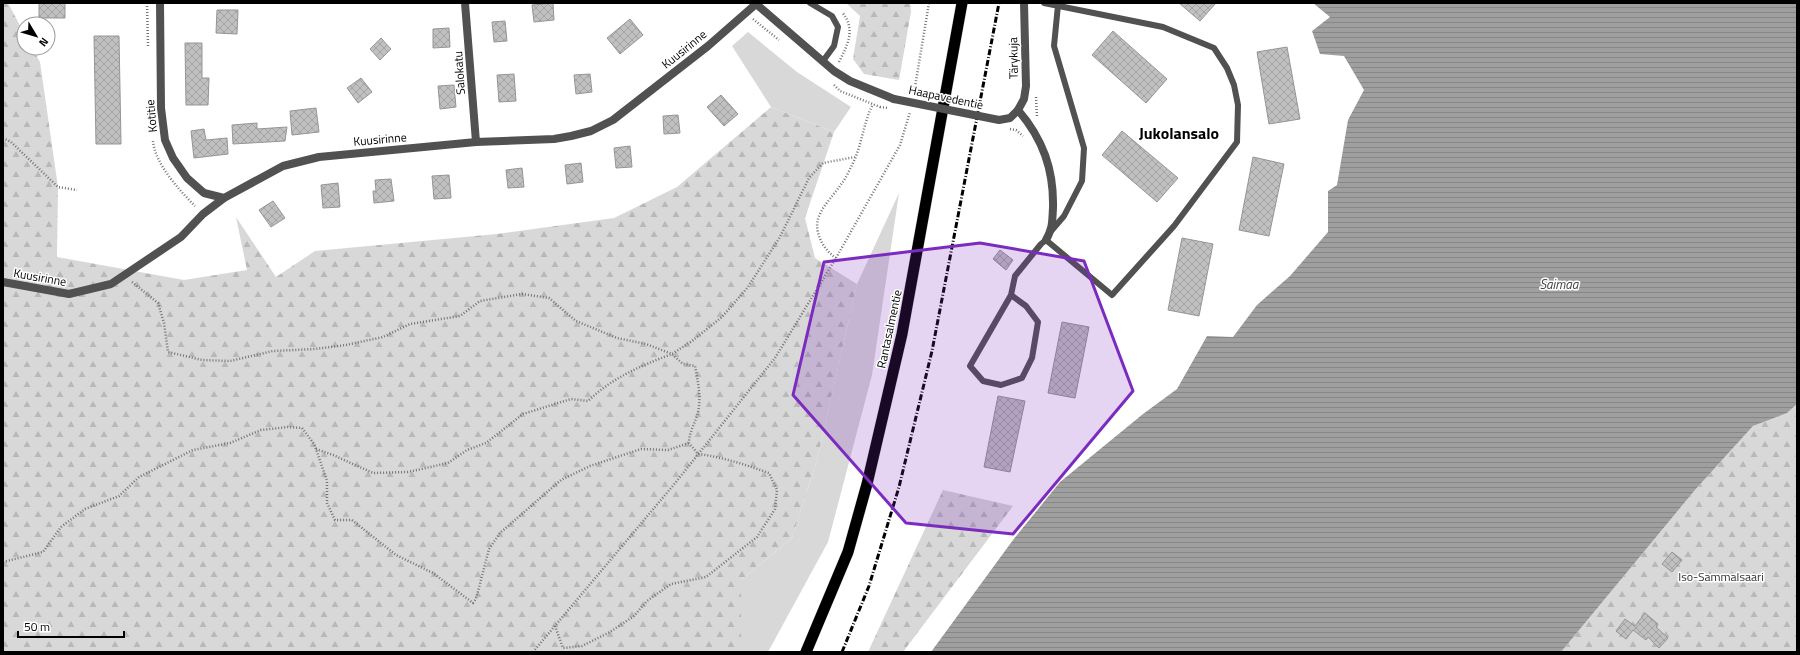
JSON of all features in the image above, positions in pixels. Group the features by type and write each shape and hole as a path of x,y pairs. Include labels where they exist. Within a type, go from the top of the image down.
{"highway":[{"name":"Rantasalmentie","path":"806,652 848,552 867,484 902,334 962,3"}],"street":[{"name":"Kotitie","path":"160,3 162,108 165,140 173,158 187,178 204,193 224,198"},
{"name":"Salokatu","path":"466,3 476,142"},
{"name":"Kuusirinne","path":"3,282 68,294 111,284 181,237 203,214 224,198 283,166 319,157 476,142 571,136 591,131 613,120 708,46 756,3"},
{"name":"Haapavedentie","path":"756,3 823,61 850,81 894,99 999,120 1010,118 1018,110"},
{"name":"Tärykuja","path":"1018,110 1024,99 1026,86 1024,3"},
{"path":"1018,110 1030,124 1050,169 1053,191 1052,230 1046,240"}],"lane":[{"path":"810,3 832,16 838,26 834,46 823,61"},
{"path":"1011,295 1026,306 1038,322 1032,358 1022,378 1001,385 983,381 970,366 1011,295 1015,276 1046,240 1112,295 1174,226 1237,142 1238,105 1234,86 1227,68 1214,48 1163,27 1044,3"},
{"path":"1052,230 1064,216 1082,181 1084,148 1054,46 1058,5"}],"path":[{"path":"913,98 930,3"},
{"path":"836,258 828,253 823,245 818,231 818,220 843,182 855,157 872,104"},
{"path":"533,652 698,454 775,358 836,258 900,146 911,105"},
{"path":"1004,129 1016,130 1026,140"},
{"path":"3,138 11,142 58,187 77,190"},
{"path":"316,449 373,473 408,472 448,463 467,450 486,443 523,414 571,399 588,401 600,390 622,376 644,364 672,354 692,341 722,316 748,287 780,237 809,178 823,163 855,157"},
{"path":"124,275 158,303 164,323 168,352 202,360 230,361 273,351 315,349 346,345 383,337 410,324 460,316 480,301 522,294 549,298 576,321 617,338 646,344 672,354 683,364 695,366 699,386 698,415 689,437 689,443 698,454 730,460 769,473 777,490 775,508 757,537 706,577 671,584 647,601 634,616 610,632 582,646 563,648 555,626"},
{"path":"3,562 43,552 60,528 86,509 119,496 139,477 193,450 230,443 261,430 288,427 302,428 316,449 327,481 327,503 335,520 352,520 396,554 432,573 473,603 476,599 489,549 500,533 561,480 590,466 640,449 668,450 689,443"}],"highlighted area":[{"path":"980,243 1084,261 1133,391 1013,534 906,523 793,395 824,262"}],"green space":[{"path":"3,3 8,3 16,18 16,56 37,56 40,62 58,187 57,257 184,280 247,270 236,217 276,277 315,251 497,234 614,218 677,187 771,107 834,132 805,218 815,258 857,284 817,460 792,538 741,580 741,652 3,652"},
{"path":"846,3 910,3 911,12 899,80 864,74 853,59 860,16"},
{"path":"748,32 797,72 851,107 834,132 771,107 732,46"},
{"path":"899,193 872,375 828,542 768,652 739,652 741,580 792,538 817,460 857,284"},
{"name":"Iso-Sammalsaari","path":"1797,404 1797,652 1561,652 1695,490 1753,426 1787,413"},
{"path":"943,490 1013,506 903,652 868,652"}],"water":[{"name":"Saimaa","path":"1313,3 1797,3 1797,404 1787,413 1753,426 1695,490 1561,652 931,652 1013,540 1060,482 1143,414 1177,389 1207,336 1233,337 1257,305 1290,276 1328,232 1328,191 1337,185 1348,120 1364,90 1344,56 1320,54 1312,31 1330,17"}],"building":[{"path":"39,3 65,3 65,18 56,18 56,16 39,16"},
{"path":"553,3 554,20 534,22 532,5"},
{"path":"1179,3 1216,3 1200,21"},
{"path":"217,10 238,10 237,34 216,33"},
{"path":"630,19 643,35 620,54 607,38"},
{"path":"505,21 507,41 494,42 492,22"},
{"path":"449,28 450,47 433,48 433,29"},
{"path":"1113,31 1167,79 1146,103 1092,55"},
{"path":"94,36 119,36 121,144 96,144"},
{"path":"381,38 391,49 380,60 370,49"},
{"path":"185,43 202,43 202,78 209,78 208,105 186,105"},
{"path":"1287,47 1300,119 1269,124 1257,52"},
{"path":"514,74 516,101 499,102 497,75"},
{"path":"590,74 592,92 576,94 574,75"},
{"path":"361,78 372,92 358,103 347,88"},
{"path":"454,85 456,107 440,109 438,86"},
{"path":"721,95 738,114 724,126 707,107"},
{"path":"316,108 319,132 292,135 290,111"},
{"path":"678,115 680,133 664,134 663,116"},
{"path":"257,123 257,129 287,127 285,141 233,144 232,125"},
{"path":"204,129 206,140 227,138 228,154 194,158 191,131"},
{"path":"1122,131 1178,178 1157,202 1102,155"},
{"path":"630,146 632,167 616,168 614,148"},
{"path":"1253,157 1284,164 1269,236 1239,230"},
{"path":"581,163 583,182 567,184 565,165"},
{"path":"522,168 524,187 508,188 506,170"},
{"path":"449,175 451,198 434,199 432,176"},
{"path":"391,179 394,201 374,203 373,191 376,191 375,180"},
{"path":"338,183 340,207 323,208 321,185"},
{"path":"273,201 285,218 271,227 259,210"},
{"path":"1182,238 1213,244 1199,316 1168,310"},
{"path":"1000,250 1013,260 1006,270 993,259"},
{"path":"1062,322 1089,327 1075,398 1048,393"},
{"path":"998,396 1025,401 1010,472 984,467"},
{"path":"1672,552 1682,560 1672,572 1662,564"},
{"path":"1645,613 1658,624 1656,627 1668,638 1659,648 1648,637 1646,640 1633,630 1626,639 1616,631 1625,619 1635,626"}],"railway":[{"path":"842,652 869,586 899,487 932,351 999,3"}],"district":[{"name":"Jukolansalo","path":"1179,133"}]}
